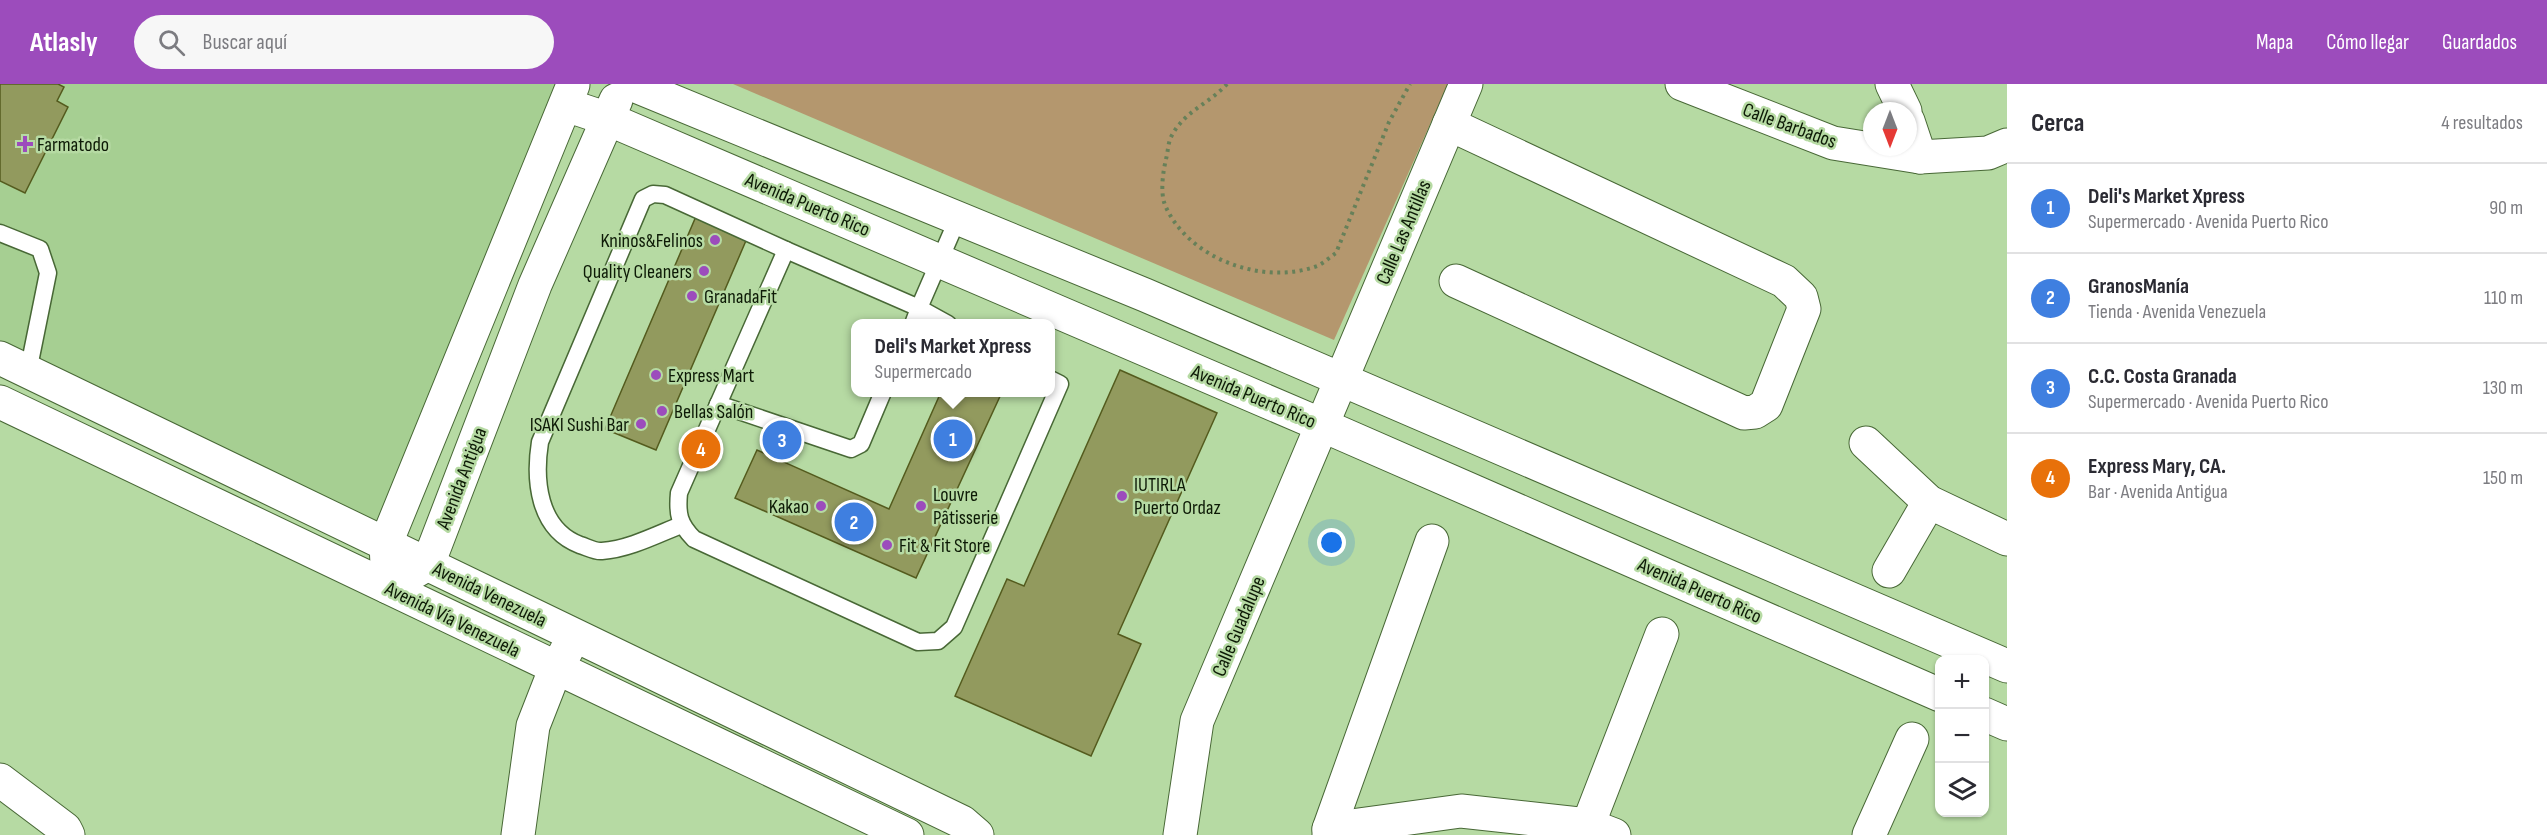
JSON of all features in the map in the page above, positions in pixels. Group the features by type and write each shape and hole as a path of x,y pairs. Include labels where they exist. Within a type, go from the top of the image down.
{"street":[{"name":"Avenida Antigua","path":"428,564 535,285 622,84"},
{"path":"631,84 1145,295 2007,666"},
{"name":"Calle Las Antillas","path":"1324,426 1340,380 1466,84"},
{"name":"Calle Barbados","path":"1682,84 1833,143 1920,157 1988,153 2007,146"},
{"path":"1892,84 1901,102"},
{"name":"Avenida Puerto Rico","path":"570,95 608,119 1324,426 1935,693"},
{"path":"428,564 388,587 386,543 570,95"},
{"path":"1449,124 1784,281 1801,297 1804,309 1766,405 1755,412 1744,413 1456,281"},
{"path":"1917,148 1920,157"},
{"name":"Avenida Venezuela","path":"14,365 962,822 977,835"},
{"name":"Avenida Vía Venezuela","path":"0,402 907,835"},
{"name":"Calle Guadalupe","path":"1180,835 1197,721 1324,426"},
{"path":"1866,443 1929,502 2007,539"},
{"path":"1889,571 1929,502"},
{"path":"1432,541 1329,832 1461,811 1601,830 1662,634"},
{"path":"518,835 533,726 574,636"},
{"path":"1989,716 2007,724"},
{"path":"1869,835 1912,739"},
{"path":"0,780 65,829 68,835"}],"lane":[{"path":"681,525 632,544 599,552 572,542 553,524 540,500 536,470 540,442 643,200 653,194 665,195 939,319"},
{"path":"915,319 958,218"},
{"path":"0,233 40,249 48,273 14,365"},
{"path":"786,250 679,493 678,510 681,525 694,539 918,642 938,641 954,627 1054,397"},
{"path":"1055,382 1060,384 1055,395"},
{"path":"718,404 851,448 861,444 881,397"}],"path":[{"path":"1227,84 1189,112 1171,138 1163,174 1164,203 1183,232 1210,256 1245,268 1283,272 1318,266 1336,253 1389,122 1410,84"}],"shaded area":[{"path":"0,84 573,84 386,543 0,358"},
{"path":"733,84 1448,84 1334,340"}],"building":[{"name":"Farmatodo","path":"0,84 58,84 64,87 57,101 68,107 25,193 0,181"},
{"path":"697,214 748,236 656,450 605,429"},
{"name":"IUTIRLA Puerto Ordaz","path":"1120,370 1217,413 1118,634 1141,644 1091,756 955,696 1007,579 1024,586"},
{"path":"939,397 1000,397 916,578 735,498 757,450 889,509"}],"place":[{"name":"Farmatodo","path":"25,144"},
{"name":"Kninos&Felinos","path":"715,240"},
{"name":"Quality Cleaners","path":"704,271"},
{"name":"GranadaFit","path":"692,296"},
{"name":"Express Mart","path":"656,375"},
{"name":"Bellas Salón","path":"662,411"},
{"name":"ISAKI Sushi Bar","path":"641,424"},
{"name":"Deli's Market Xpress","path":"953,439"},
{"name":"C.C. Costa Granada","path":"782,440"},
{"name":"Express Mary, CA.","path":"701,449"},
{"name":"IUTIRLA Puerto Ordaz","path":"1122,496"},
{"name":"Kakao","path":"821,506"},
{"name":"Louvre Pâtisserie","path":"921,506"},
{"name":"GranosManía","path":"854,522"},
{"name":"Fit & Fit Store","path":"887,545"}]}
